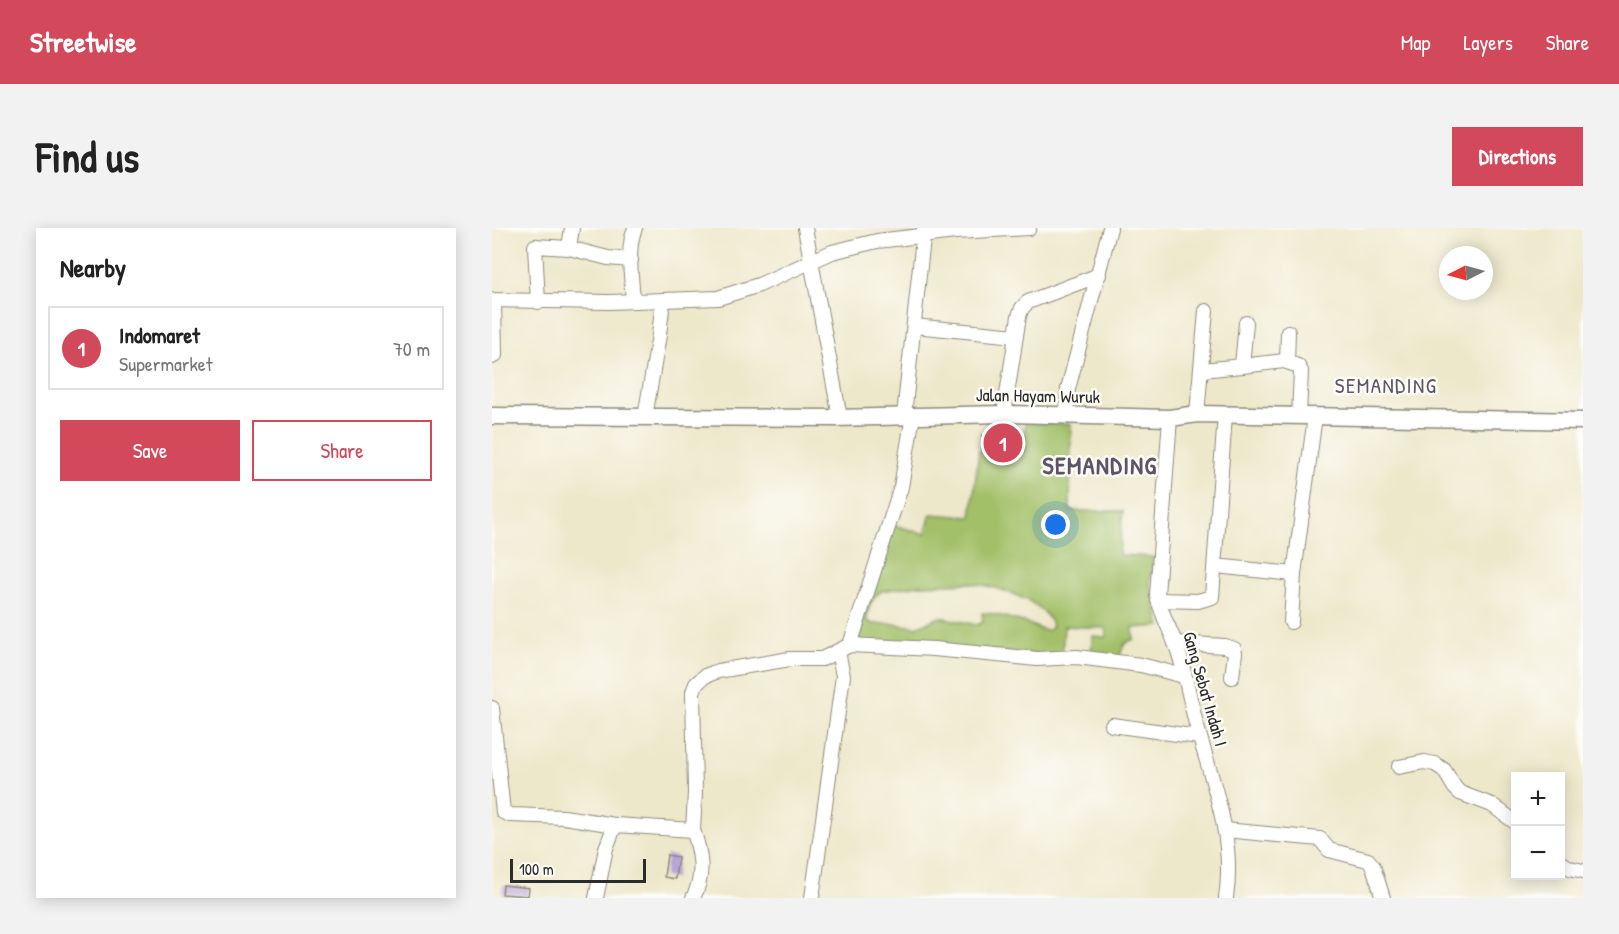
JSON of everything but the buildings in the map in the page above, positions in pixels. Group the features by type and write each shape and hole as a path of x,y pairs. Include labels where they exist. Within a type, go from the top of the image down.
{"main road":[{"name":"Jalan Hayam Wuruk","path":"492,416 840,418 1004,414 1170,418 1197,414 1583,421"}],"street":[{"path":"569,248 572,228"},
{"path":"633,301 631,260 632,235 635,228"},
{"path":"805,228 809,261 840,418"},
{"path":"492,357 495,355 493,300 538,302 718,298 759,285 832,252 877,241 924,232 1029,228"},
{"path":"1066,415 1068,389 1110,228"},
{"path":"812,898 843,676 844,648 901,487 924,232"},
{"path":"538,302 535,246 569,248 608,258 631,260"},
{"path":"1004,414 1022,308 1028,302 1099,275"},
{"path":"645,417 663,300"},
{"path":"1197,414 1206,311"},
{"path":"1242,366 1246,323"},
{"path":"914,327 1016,336"},
{"path":"1287,362 1288,332"},
{"path":"1202,370 1287,362 1298,366 1301,370 1307,415 1291,622"},
{"path":"1158,600 1198,601 1212,597 1225,415"},
{"name":"Gang Sebat Indah I","path":"1170,418 1157,585 1158,600 1175,643 1225,830 1230,866 1226,898"},
{"path":"1215,566 1294,574"},
{"path":"1175,643 1234,648 1232,677"},
{"path":"693,898 699,887 701,870 700,850 693,830 695,793 693,692 696,684 705,676 718,671 790,659 822,659 844,648 934,649 1037,659 1077,657 1141,665 1184,675"},
{"path":"492,708 503,812 510,815 564,817 615,825 693,830"},
{"path":"1112,725 1199,737"},
{"path":"1399,767 1419,762 1435,764 1444,770 1460,793 1492,805 1511,819"},
{"path":"596,898 606,848 615,825"},
{"path":"1225,830 1320,839 1329,850 1368,860 1373,866 1383,898"},
{"path":"1565,865 1583,871"}],"green space":[{"path":"1025,423 1071,424 1070,511 1123,511 1119,555 1153,557 1150,583 1161,626 1133,628 1134,639 1124,645 1120,657 1091,658 1092,636 1106,637 1106,628 1064,626 1062,656 855,642 893,525 925,534 931,514 971,517 979,451 1024,451","holes":["979,584 1017,595 1029,601 1048,617 1052,626 1049,630 1043,630 1016,620 986,613 982,613 983,622 977,625 940,617 916,627 873,624 867,621 871,604 875,596 882,591 919,585"]}],"place":[{"name":"Indomaret","path":"1003,443"}],"district":[{"name":"SEMANDING","path":"1386,386"},
{"name":"SEMANDING","path":"1100,466"}]}
